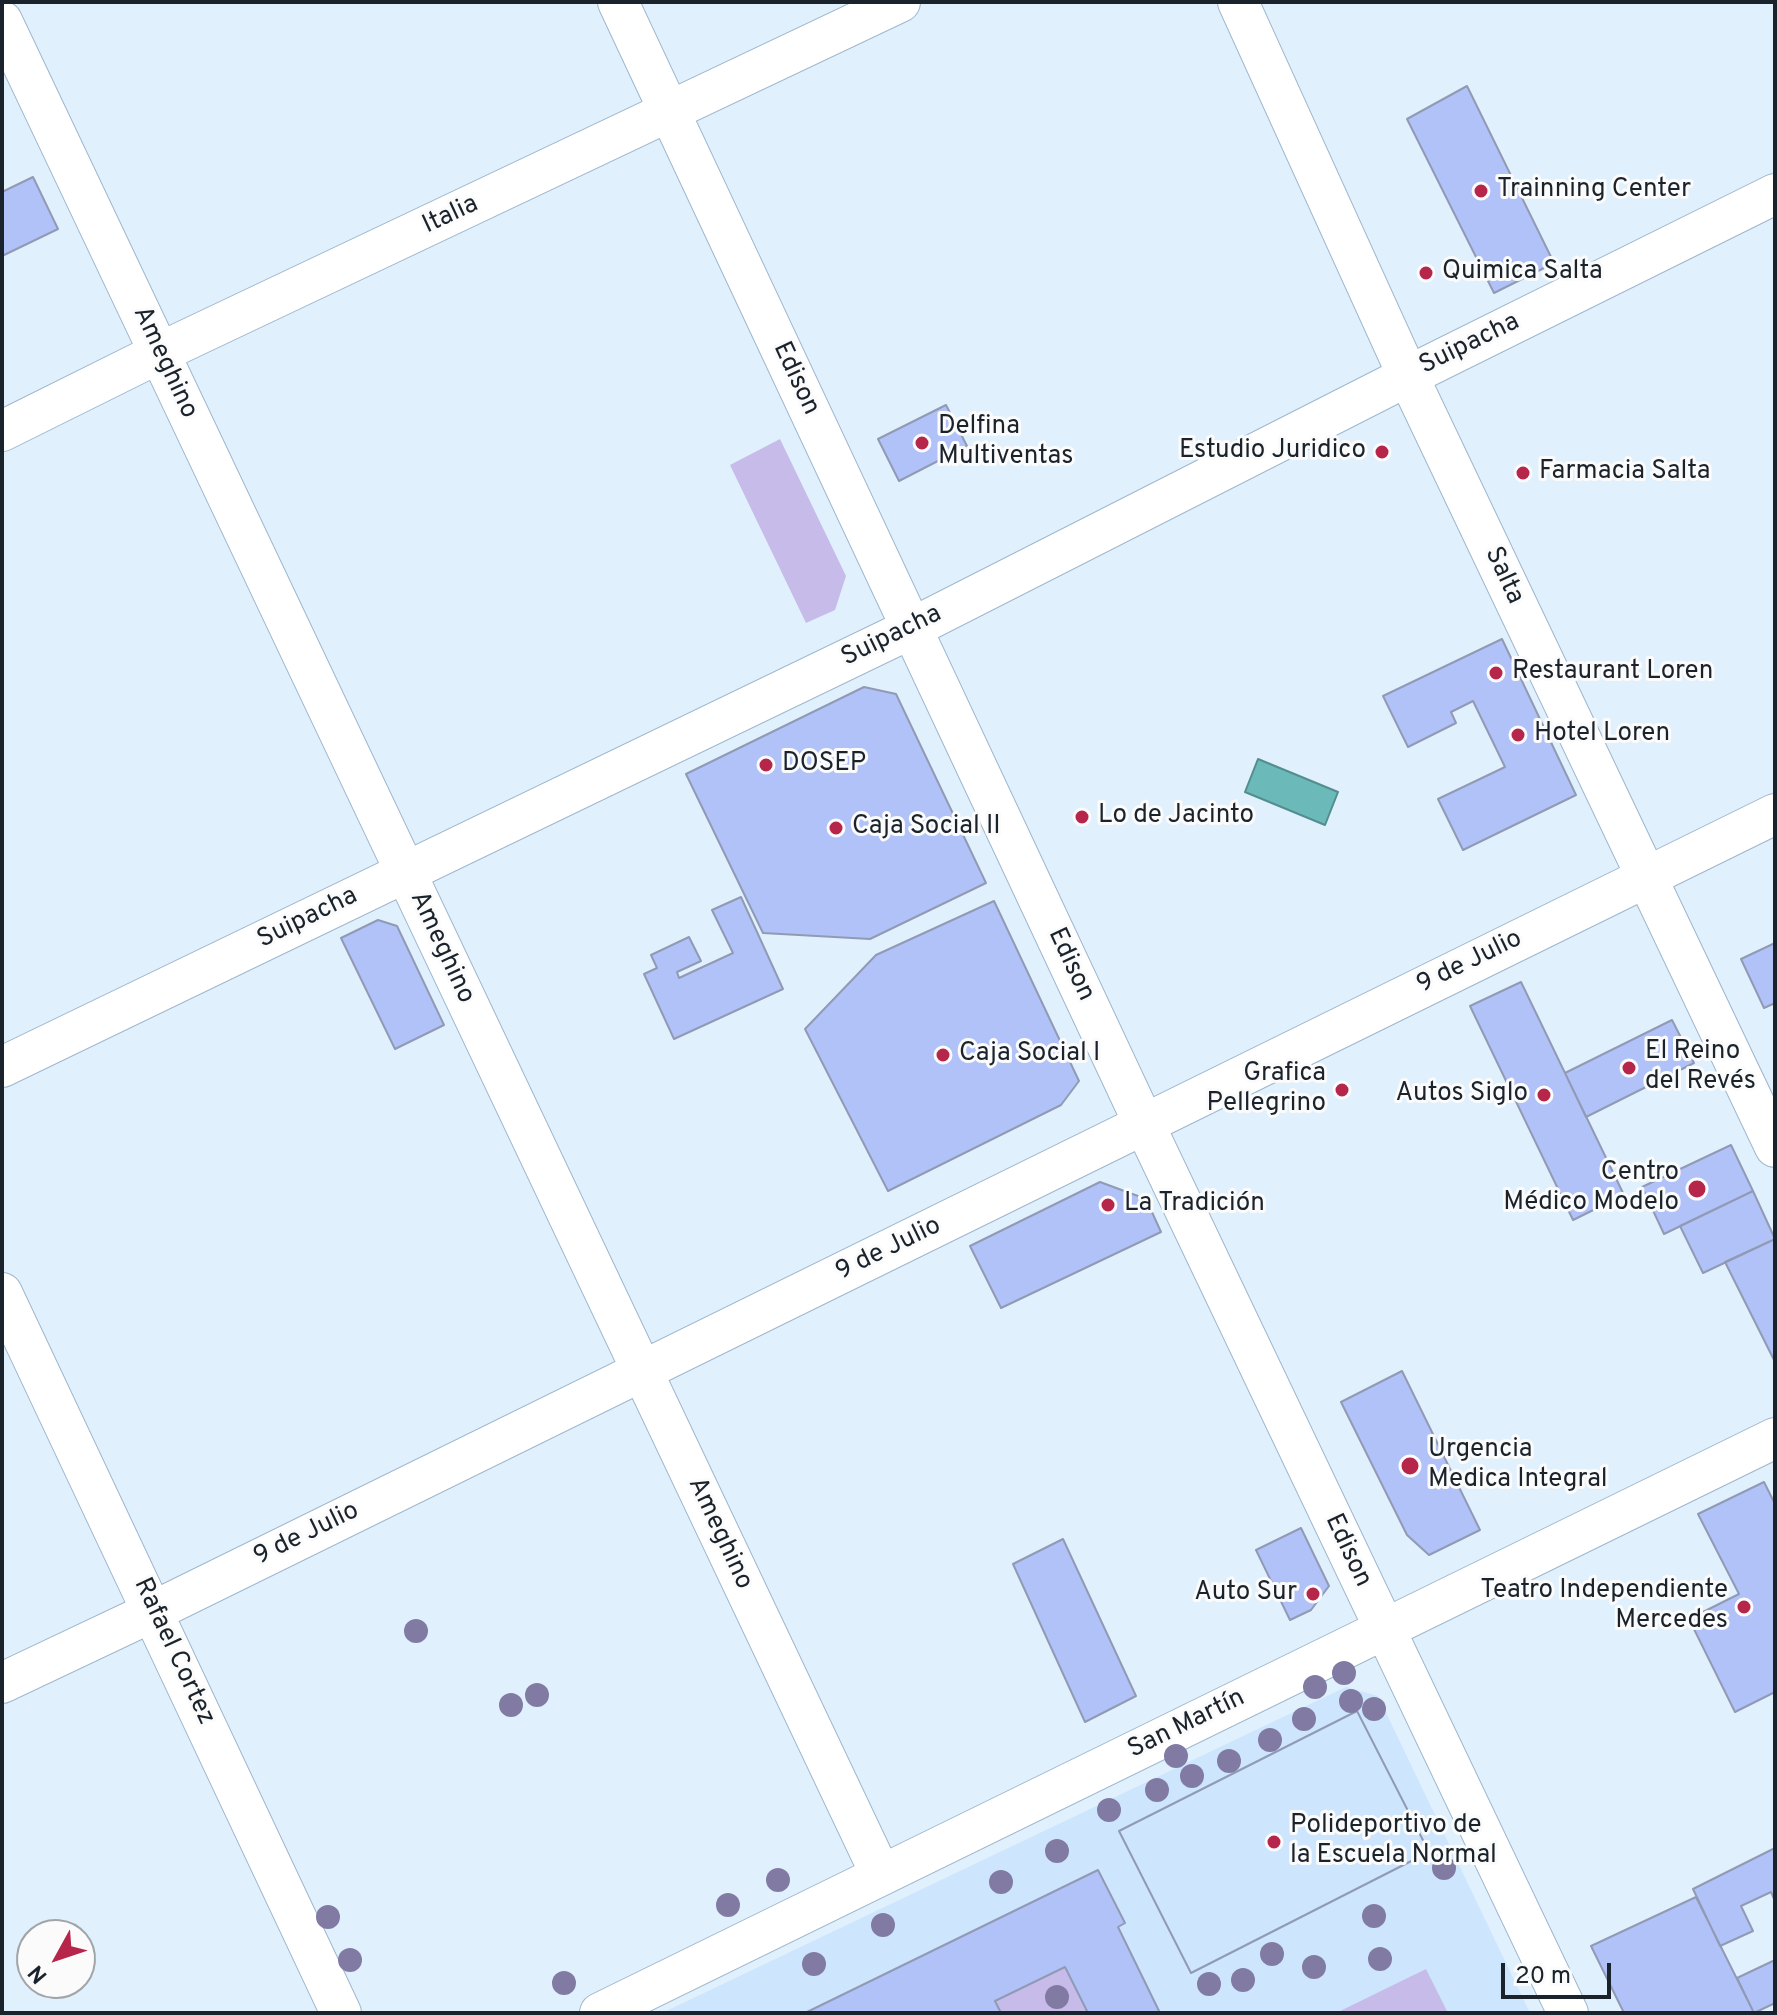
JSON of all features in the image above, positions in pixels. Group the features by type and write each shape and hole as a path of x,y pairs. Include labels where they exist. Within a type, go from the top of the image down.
{"street":[{"name":"Edison","path":"618,2 1144,1124 1568,2013"},
{"name":"Italia","path":"2,431 159,353 900,2"},
{"name":"Salta","path":"1238,2 1408,376 1775,1147"},
{"name":"Ameghino","path":"2,21 881,1875"},
{"name":"Suipacha","path":"2,1067 912,628 1775,194"},
{"name":"9 de Julio","path":"2,1683 1775,814"},
{"name":"Rafael Cortez","path":"2,1293 341,2013"},
{"name":"San Martín","path":"600,2013 1775,1438"}],"shaded area":[{"path":"780,439 846,576 835,610 806,623 730,465"},
{"path":"1258,759 1338,792 1325,825 1245,792"},
{"path":"1346,1687 1378,1696 1530,2013 662,2013"},
{"path":"1065,1967 1088,2013 1001,2013 995,2001"},
{"path":"1426,1969 1448,2013 1336,2013"}],"building":[{"name":"Trainning Center","path":"1467,86 1554,263 1494,293 1407,119"},
{"path":"33,177 58,229 2,256 2,192"},
{"name":"Delfina Multiventas","path":"946,405 967,446 899,481 878,439"},
{"name":"Hotel Loren","path":"1502,639 1576,795 1463,850 1438,799 1505,767 1473,701 1451,712 1456,723 1408,747 1383,696"},
{"name":"Caja Social II","path":"864,687 896,694 986,883 870,939 763,933 686,774"},
{"path":"741,897 783,989 674,1039 644,974 657,968 651,955 689,937 701,961 677,972 679,978 733,953 712,910"},
{"name":"Caja Social I","path":"994,901 1079,1081 1061,1105 888,1191 805,1029 876,955"},
{"path":"378,920 397,926 444,1025 395,1049 341,938"},
{"path":"1775,943 1775,1003 1764,1008 1741,959"},
{"name":"Autos Siglo","path":"1521,982 1624,1195 1573,1220 1470,1006"},
{"name":"El Reino del Revés","path":"1672,1020 1694,1063 1586,1117 1565,1073"},
{"name":"Centro Médico Modelo","path":"1731,1145 1753,1191 1664,1234 1642,1187"},
{"path":"1100,1182 1146,1199 1161,1232 1001,1308 970,1246"},
{"path":"1753,1191 1775,1239 1703,1273 1680,1226"},
{"path":"1775,1239 1775,1362 1725,1262"},
{"name":"Urgencia Medica Integral","path":"1402,1371 1480,1530 1429,1555 1407,1535 1341,1402"},
{"name":"Teatro Independiente Mercedes","path":"1764,1482 1775,1504 1775,1692 1735,1712 1689,1619 1739,1594 1698,1514"},
{"path":"1301,1528 1329,1586 1311,1610 1290,1620 1256,1550"},
{"path":"1063,1539 1136,1696 1085,1722 1013,1564"},
{"name":"Polideportivo de la Escuela Normal","path":"1357,1711 1429,1852 1191,1973 1119,1831"},
{"name":"Polideportivo de la Escuela Normal","path":"1357,1711 1429,1852 1191,1973 1119,1831"},
{"path":"1775,1848 1775,1901 1771,1892 1741,1906 1753,1931 1720,1946 1693,1889"},
{"path":"1098,1870 1125,1923 1118,1927 1160,2013 1088,2013 1065,1967 995,2001 1001,2013 805,2013"},
{"path":"1696,1897 1754,2013 1624,2013 1591,1946"},
{"path":"1775,1960 1775,2003 1754,2013 1737,1978"}],"place":[{"name":"Trainning Center","path":"1481,191"},
{"name":"Quimica Salta","path":"1426,273"},
{"name":"Delfina Multiventas","path":"922,443"},
{"name":"Estudio Juridico","path":"1382,452"},
{"name":"Farmacia Salta","path":"1523,473"},
{"name":"Restaurant Loren","path":"1496,673"},
{"name":"Hotel Loren","path":"1518,735"},
{"name":"DOSEP","path":"766,765"},
{"name":"Lo de Jacinto","path":"1082,817"},
{"name":"Caja Social II","path":"836,828"},
{"name":"Caja Social I","path":"943,1055"},
{"name":"El Reino del Revés","path":"1629,1068"},
{"name":"Grafica Pellegrino","path":"1342,1090"},
{"name":"Autos Siglo","path":"1544,1095"},
{"name":"Centro Médico Modelo","path":"1697,1189"},
{"name":"La Tradición","path":"1108,1205"},
{"name":"Urgencia Medica Integral","path":"1410,1466"},
{"name":"Auto Sur","path":"1313,1594"},
{"name":"Teatro Independiente Mercedes","path":"1744,1607"},
{"name":"Polideportivo de la Escuela Normal","path":"1274,1842"}]}
